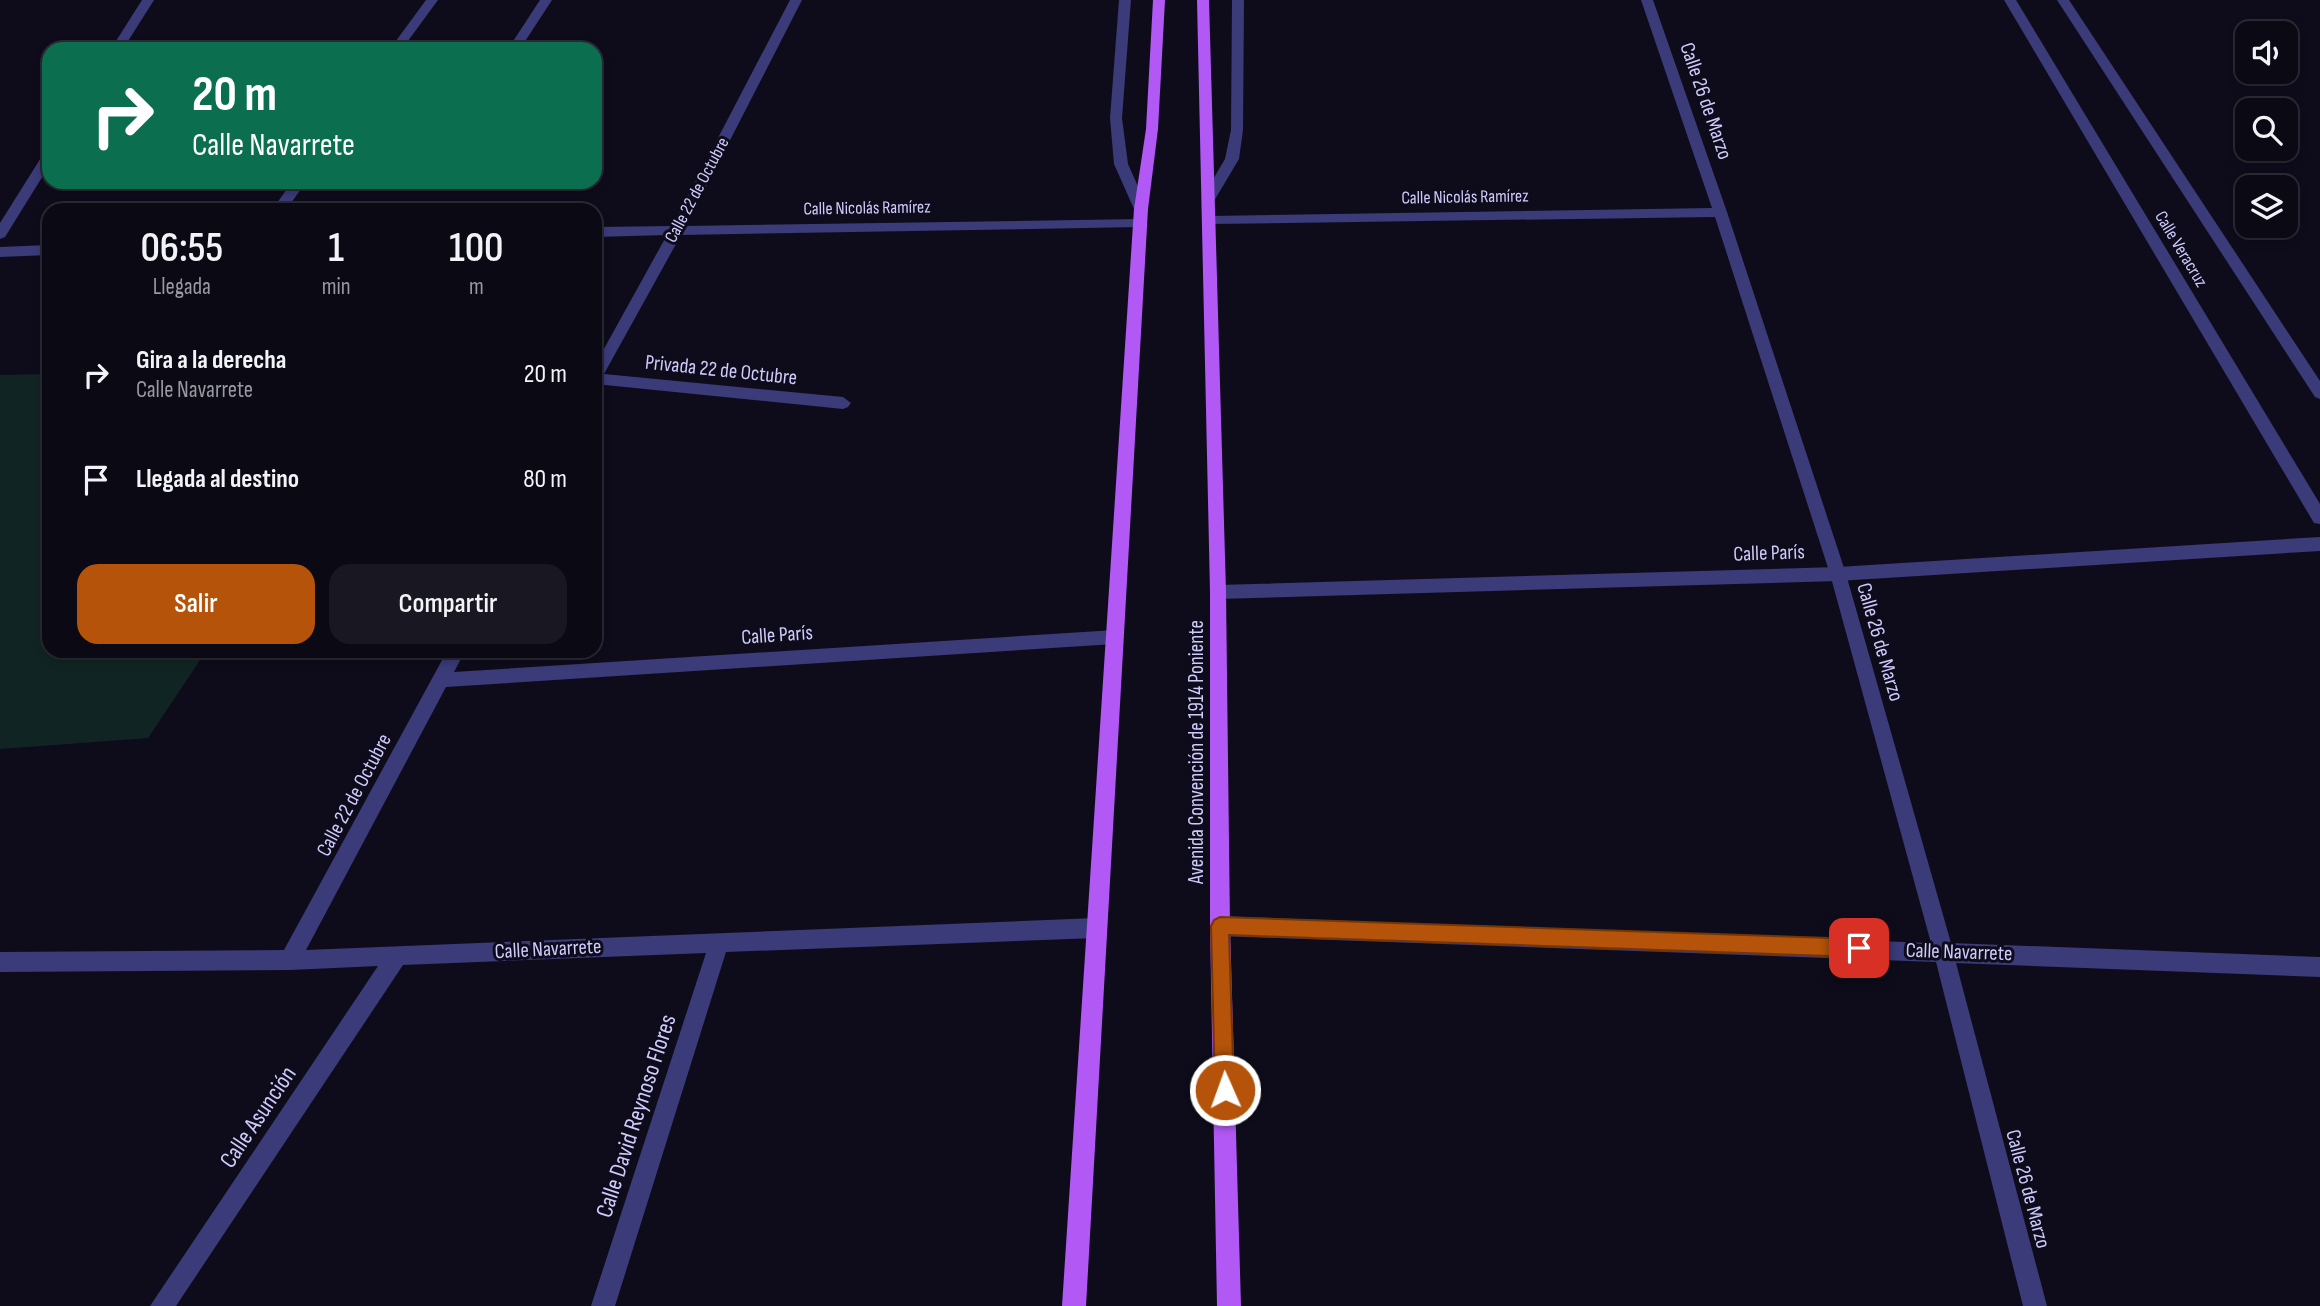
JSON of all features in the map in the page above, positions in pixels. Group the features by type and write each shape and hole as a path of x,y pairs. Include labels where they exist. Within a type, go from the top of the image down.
{"main road":[{"path":"1074,1306 1141,216 1156,87 1159,0"},
{"name":"Avenida Convención de 1914 Poniente","path":"1203,0 1218,592 1220,926 1228,1306"}],"street":[{"path":"121,42 148,0"},
{"path":"401,42 432,0"},
{"path":"519,42 546,0"},
{"name":"Calle 22 de Octubre","path":"602,366 677,230 796,0"},
{"path":"1125,0 1116,118 1121,164 1141,216"},
{"path":"1209,198 1231,159 1237,130 1238,0"},
{"name":"Calle 26 de Marzo","path":"1647,0 1720,212 1838,574 1943,951 2035,1306"},
{"name":"Calle Veracruz","path":"2010,0 2320,518"},
{"name":"Calle Veracruz","path":"2063,0 2320,393"},
{"path":"0,234 42,167"},
{"name":"Calle Nicolás Ramírez","path":"1210,220 1720,212"},
{"name":"Calle Nicolás Ramírez","path":"602,232 1141,216"},
{"path":"0,252 42,250"},
{"name":"Privada 22 de Octubre","path":"602,380 844,403"},
{"name":"Calle París","path":"1218,592 1838,574 2320,544"},
{"name":"Calle París","path":"442,680 1115,636"},
{"name":"Calle 22 de Octubre","path":"290,960 453,658"},
{"name":"Calle Navarrete","path":"1220,926 2320,967"},
{"name":"Calle Navarrete","path":"0,962 397,957 720,941 1096,928"},
{"name":"Calle David Reynoso Flores","path":"603,1306 720,941"},
{"name":"Calle Asunción","path":"162,1306 397,957"}],"green space":[{"path":"42,374 42,658 201,658 148,738 0,749 0,375"}],"route":[{"path":"1225,1090 1220,926 1859,948"}]}
